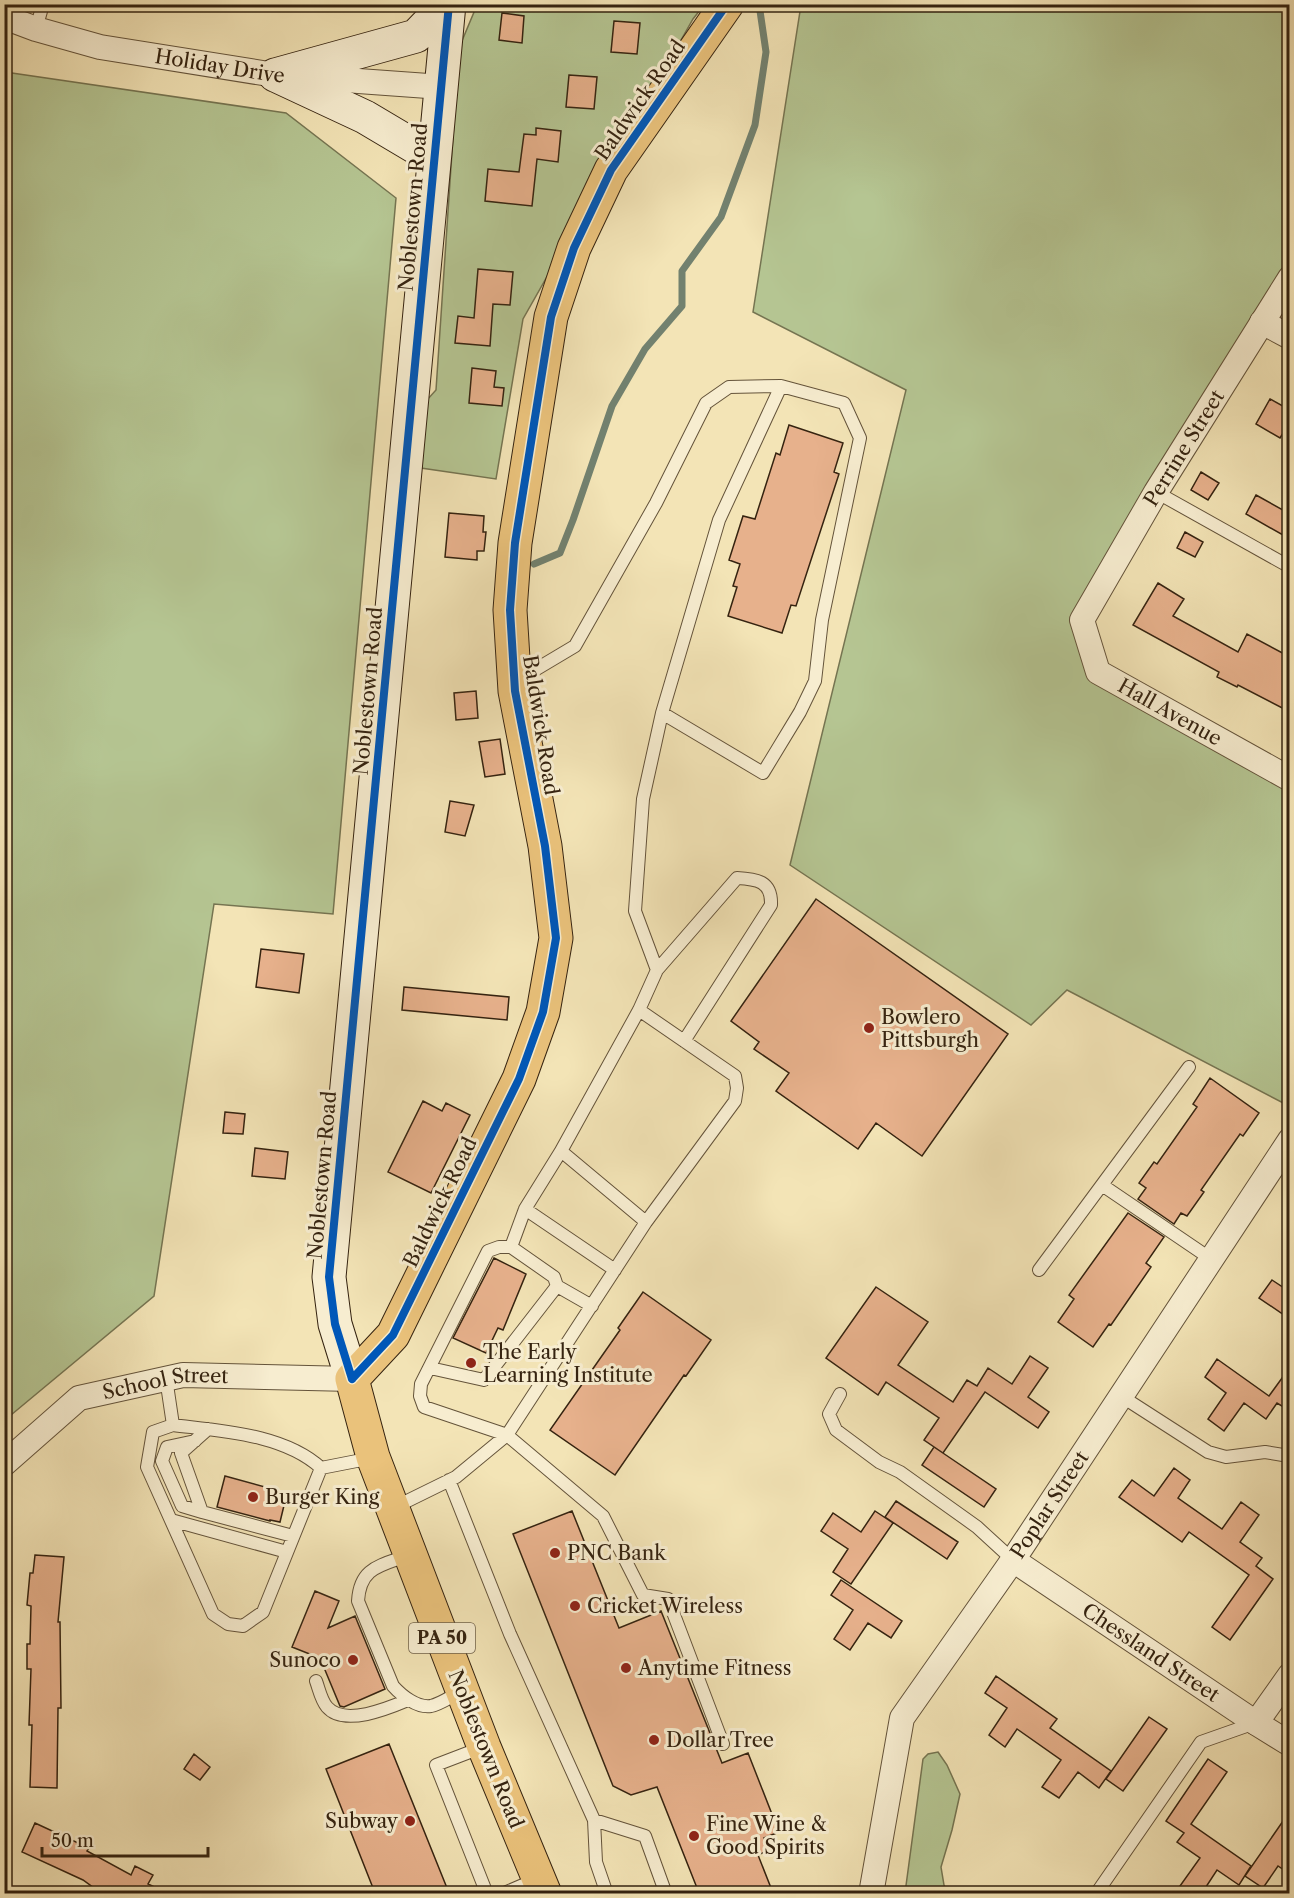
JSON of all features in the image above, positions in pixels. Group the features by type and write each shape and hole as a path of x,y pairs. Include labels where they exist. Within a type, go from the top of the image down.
{"main road":[{"path":"275,75 416,36 448,4"},
{"name":"Noblestown Road","path":"448,4 329,1277 335,1324 373,1457 462,1691 541,1886"},
{"name":"Baldwick Road","path":"352,1379 393,1335 519,1079 543,1012 556,939 545,846 514,682 510,610 515,543 551,317 574,248 611,170 727,4"},
{"path":"275,75 365,117 434,158"}],"street":[{"name":"Holiday Drive","path":"4,17 36,29 100,46 275,75 442,87"},
{"name":"Perrine Street","path":"1082,620 1156,492 1290,278"},
{"path":"1262,322 1290,338"},
{"name":"Hall Avenue","path":"1082,620 1098,672 1290,779"},
{"name":"Poplar Street","path":"871,1893 902,1718 1013,1560 1290,1140"},
{"name":"School Street","path":"4,1464 80,1398 183,1375 352,1379"},
{"name":"Chessland Street","path":"1013,1560 1290,1744"},
{"path":"1256,1723 1290,1675"}],"lane":[{"path":"36,29 43,4"},
{"path":"514,682 575,645 656,503 706,403 729,387 781,386 844,403 860,438 822,620 815,681 800,712 763,773 662,713"},
{"path":"657,970 635,912 643,799 662,713 719,520 781,386"},
{"path":"1156,492 1290,567"},
{"path":"511,1247 525,1209 561,1151 639,1010 657,970 737,878 753,879 767,886 771,894 771,905 684,1041"},
{"path":"392,1508 456,1477 507,1435 646,1222 735,1101 735,1076 639,1010"},
{"path":"1039,1270 1189,1067"},
{"path":"561,1151 646,1222"},
{"path":"1102,1185 1211,1259"},
{"path":"525,1209 615,1270"},
{"path":"592,1306 557,1286 554,1277 511,1247 499,1247 488,1251 429,1368 420,1396 424,1407 507,1435 603,1516 643,1595 668,1599 723,1744"},
{"path":"429,1368 484,1380 557,1286"},
{"path":"166,1378 173,1425"},
{"path":"840,1394 829,1414 836,1430 879,1462 900,1472 977,1527 1013,1560"},
{"path":"1121,1396 1208,1452 1226,1456 1265,1452 1283,1455"},
{"path":"173,1425 235,1433 281,1444 308,1457 321,1468 263,1612 243,1626 228,1624 213,1614 147,1467 153,1432 173,1425"},
{"path":"202,1512 181,1453 208,1429"},
{"path":"196,1440 167,1447 162,1461 182,1506 293,1536"},
{"path":"321,1468 373,1457"},
{"path":"449,1480 510,1634 594,1820 596,1862 607,1893"},
{"path":"171,1520 287,1551"},
{"path":"410,1555 381,1565 363,1577 359,1587 358,1601 393,1686 400,1694 418,1704 431,1706 462,1691"},
{"path":"316,1681 325,1705 339,1715 372,1713 408,1700"},
{"path":"1096,1893 1201,1742 1256,1723"},
{"path":"484,1747 436,1765 487,1893"},
{"path":"594,1820 645,1836 666,1893"},
{"path":"502,1893 541,1886"}],"green space":[{"path":"477,5 704,5 693,19 523,319 496,479 414,467 392,439 436,390 459,48"},
{"path":"801,5 1289,5 1289,275 1085,635 1110,678 1289,779 1289,1106 1067,990 1031,1025 790,865 906,390 753,312"},
{"path":"5,72 286,113 396,198 333,914 214,904 154,1296 5,1420"},
{"path":"938,1752 947,1765 960,1794 941,1867 948,1893 905,1893 923,1759 928,1754"}],"building":[{"path":"502,13 524,16 522,43 499,40"},
{"path":"614,21 640,23 637,54 611,52"},
{"path":"569,75 597,77 594,109 566,107"},
{"path":"536,128 561,131 558,162 537,159 532,206 485,201 488,169 519,172 524,134 536,135"},
{"path":"478,269 513,272 510,305 493,304 490,346 455,343 458,316 474,318"},
{"path":"472,368 496,371 494,387 504,388 502,406 469,403"},
{"path":"1270,399 1290,410 1290,422 1280,438 1256,424"},
{"path":"789,425 843,443 834,472 839,474 796,606 791,605 782,633 728,616 737,587 733,586 740,564 729,560 743,516 755,519 776,453 780,455"},
{"path":"1201,472 1219,483 1208,500 1191,490"},
{"path":"1256,495 1290,514 1290,539 1246,514"},
{"path":"449,513 484,516 483,532 486,532 484,551 477,551 477,560 445,557"},
{"path":"1185,532 1203,542 1195,557 1177,548"},
{"path":"1158,583 1184,599 1173,616 1238,652 1247,634 1290,657 1290,712 1238,685 1237,687 1217,677 1219,672 1133,625"},
{"path":"476,691 478,718 456,720 454,693"},
{"path":"500,739 505,774 485,777 479,742"},
{"path":"450,801 474,805 465,836 445,832"},
{"name":"Bowlero Pittsburgh","path":"816,899 1008,1034 922,1156 876,1123 858,1149 776,1091 789,1073 754,1049 759,1042 731,1021"},
{"path":"261,949 304,954 299,993 256,987"},
{"path":"404,987 509,997 507,1020 402,1010"},
{"path":"1210,1078 1259,1113 1243,1136 1240,1134 1201,1190 1204,1192 1187,1216 1181,1213 1174,1224 1138,1199 1146,1188 1139,1183 1154,1162 1157,1164 1197,1107 1193,1104"},
{"path":"423,1101 442,1111 446,1103 470,1115 431,1193 388,1172"},
{"path":"225,1112 245,1114 243,1134 223,1133"},
{"path":"255,1148 288,1152 285,1179 252,1176"},
{"path":"1128,1213 1164,1237 1146,1263 1151,1267 1093,1347 1058,1322 1074,1299 1069,1295"},
{"path":"494,1258 526,1274 503,1330 498,1328 486,1353 453,1338"},
{"path":"1272,1280 1290,1292 1290,1319 1259,1298"},
{"path":"876,1287 928,1322 898,1365 953,1402 967,1380 977,1386 988,1368 1012,1384 1030,1356 1048,1368 1028,1397 1049,1412 1038,1428 985,1392 943,1453 924,1440 939,1418 886,1382 878,1395 826,1358"},
{"path":"643,1292 711,1340 615,1475 550,1430 620,1330 618,1328"},
{"path":"1217,1359 1269,1396 1290,1367 1290,1411 1277,1403 1266,1419 1244,1403 1224,1431 1208,1419 1226,1393 1205,1377"},
{"path":"934,1447 996,1489 984,1507 922,1465"},
{"path":"1174,1468 1190,1480 1178,1498 1222,1529 1241,1502 1259,1515 1240,1542 1262,1558 1256,1566 1273,1579 1230,1640 1212,1627 1249,1575 1189,1532 1182,1542 1119,1497 1132,1480 1154,1496"},
{"name":"Burger King","path":"225,1476 287,1493 280,1522 217,1507"},
{"path":"896,1501 958,1542 947,1559 885,1517"},
{"path":"572,1511 619,1628 661,1611 722,1763 748,1753 779,1832 764,1838 769,1850 758,1855 773,1893 699,1893 657,1787 631,1795 613,1786 513,1534"},
{"path":"875,1511 893,1523 851,1584 833,1572 848,1549 821,1531 833,1513 861,1532"},
{"path":"35,1555 64,1557 58,1622 60,1622 61,1708 58,1708 57,1788 30,1787 31,1669 27,1669 27,1644 30,1644 31,1606 27,1605 30,1573 33,1573"},
{"path":"841,1580 902,1621 891,1638 868,1623 850,1650 834,1639 853,1610 831,1595"},
{"path":"315,1591 339,1601 328,1628 355,1616 385,1689 344,1707 340,1706 320,1658 292,1647"},
{"path":"996,1676 1057,1719 1050,1728 1111,1771 1099,1788 1078,1772 1059,1798 1042,1787 1061,1760 1017,1729 1005,1747 989,1735 1007,1708 985,1693"},
{"path":"1149,1717 1167,1729 1123,1791 1106,1779"},
{"path":"389,1744 449,1893 375,1893 326,1769"},
{"path":"194,1754 210,1767 200,1780 184,1769"},
{"path":"1208,1759 1227,1772 1191,1824 1251,1866 1239,1885 1217,1870 1202,1893 1175,1893 1200,1858 1177,1842 1184,1833 1166,1821"},
{"path":"1290,1811 1290,1874 1278,1866 1263,1888 1245,1876"},
{"path":"35,1823 89,1848 87,1851 131,1875 135,1866 153,1875 148,1884 167,1893 101,1893 83,1880 22,1852"}],"waterway":[{"path":"534,564 560,553 612,406 645,349 682,306 682,271 721,217 755,125 766,52 759,4"}],"cycle path":[{"path":"352,1379 335,1324 329,1277 449,4"},
{"path":"352,1379 393,1335 519,1079 543,1012 556,938 545,846 515,691 510,610 515,543 551,317 574,248 611,170 727,4"}],"place":[{"name":"Bowlero Pittsburgh","path":"869,1028"},
{"name":"The Early Learning Institute","path":"471,1363"},
{"name":"Burger King","path":"253,1497"},
{"name":"PNC Bank","path":"555,1553"},
{"name":"Cricket Wireless","path":"575,1606"},
{"name":"Sunoco","path":"353,1660"},
{"name":"Anytime Fitness","path":"626,1668"},
{"name":"Dollar Tree","path":"654,1740"},
{"name":"Subway","path":"410,1821"},
{"name":"Fine Wine & Good Spirits","path":"694,1836"}]}
